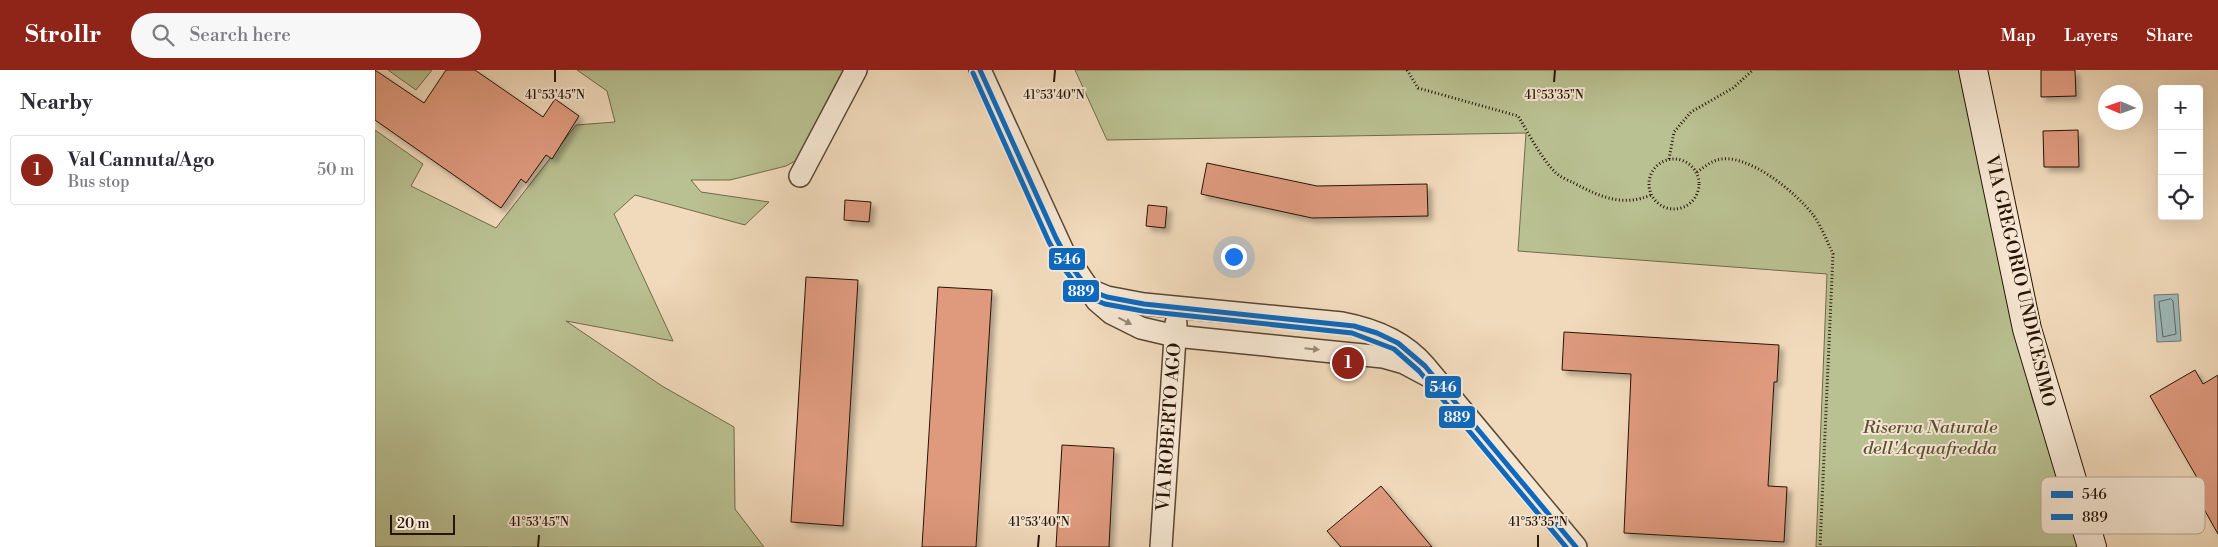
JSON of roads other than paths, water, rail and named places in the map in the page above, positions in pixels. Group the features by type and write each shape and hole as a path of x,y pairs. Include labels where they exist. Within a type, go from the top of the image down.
{"street":[{"path":"801,176 857,70"},
{"path":"980,70 1059,245 1097,301 1119,318 1141,328 1175,336 1371,354 1404,363 1434,379"},
{"name":"VIA GREGORIO UNDICESIMO","path":"1973,70 2027,329 2071,477"},
{"path":"1089,290 1107,297 1353,325 1385,336 1417,356 1434,379 1576,547"},
{"name":"VIA ROBERTO AGO","path":"1161,547 1177,306"},
{"name":"VIA GREGORIO UNDICESIMO","path":"2088,534 2092,547"}],"water":[{"path":"2178,294 2181,341 2157,342 2154,295"}],"place":[{"name":"Val Cannuta/Ago","path":"1348,363"}],"park label":[{"name":"Riserva Naturale dell'Acquafredda","path":"1930,437"}]}
